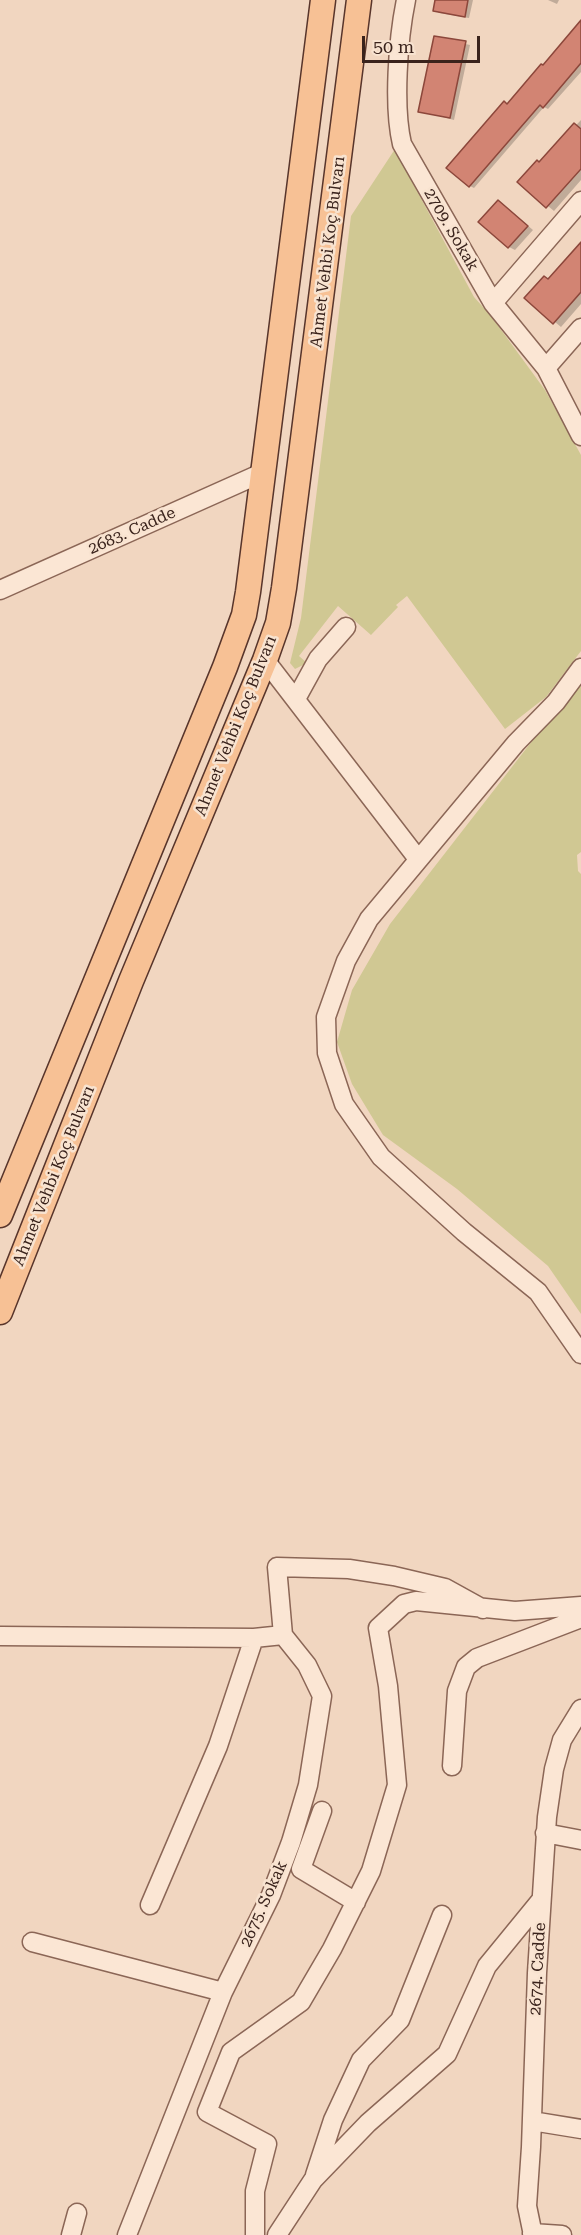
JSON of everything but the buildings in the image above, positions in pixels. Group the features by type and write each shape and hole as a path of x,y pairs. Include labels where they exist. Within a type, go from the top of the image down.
{"main road":[{"name":"Ahmet Vehbi Koç Bulvarı","path":"0,1215 235,640 248,592 323,0"},
{"name":"Ahmet Vehbi Koç Bulvarı","path":"0,1312 131,981 266,660 278,623 285,588 359,0"}],"street":[{"name":"2709. Sokak","path":"406,0 401,25 397,123 402,144 493,303 546,368 581,436"},
{"path":"493,303 581,201"},
{"path":"546,368 581,328"},
{"name":"2683. Cadde","path":"0,590 264,472"},
{"path":"296,699 318,659 346,627"},
{"path":"266,660 418,859"},
{"path":"581,668 556,702 516,743 369,920 346,962 326,1017 327,1053 344,1104 381,1157 464,1232 538,1292 581,1354"},
{"path":"0,1636 254,1638 283,1635 277,1567 349,1569 394,1576 446,1588 483,1609"},
{"path":"255,2235 255,2191 267,2144 207,2112 231,2052 302,2002 371,1871 397,1785 388,1686 378,1628 404,1604 416,1601 483,1609 530,1611 581,1606"},
{"path":"453,1766 457,1690 466,1667 477,1658 581,1618"},
{"name":"2675. Sokak","path":"127,2235 223,1992 271,1895 308,1785 322,1696 307,1665 283,1635"},
{"path":"150,1905 218,1746 254,1638"},
{"name":"2674. Cadde","path":"533,2234 527,2206 545,1833 557,1755 568,1728 581,1709"},
{"path":"322,1811 301,1869 356,1902"},
{"path":"545,1833 581,1840"},
{"path":"277,2235 313,2180 368,2123 447,2054 488,1966 541,1900"},
{"path":"313,2180 333,2120 361,2060 400,2020 442,1916"},
{"path":"32,1942 223,1992"},
{"path":"532,2121 581,2129"},
{"path":"71,2235 77,2213"},
{"path":"533,2234 562,2235"}],"shaded area":[{"path":"397,146 410,178 474,297 491,316 545,390 581,455 581,651 546,697 505,729 407,596 396,605 398,607 371,635 338,606 299,656 307,663 295,669 290,663 301,618 351,216"},
{"path":"581,678 581,852 577,855 578,871 581,874 581,1314 548,1266 457,1189 383,1135 352,1084 337,1042 352,990 390,924"}]}
